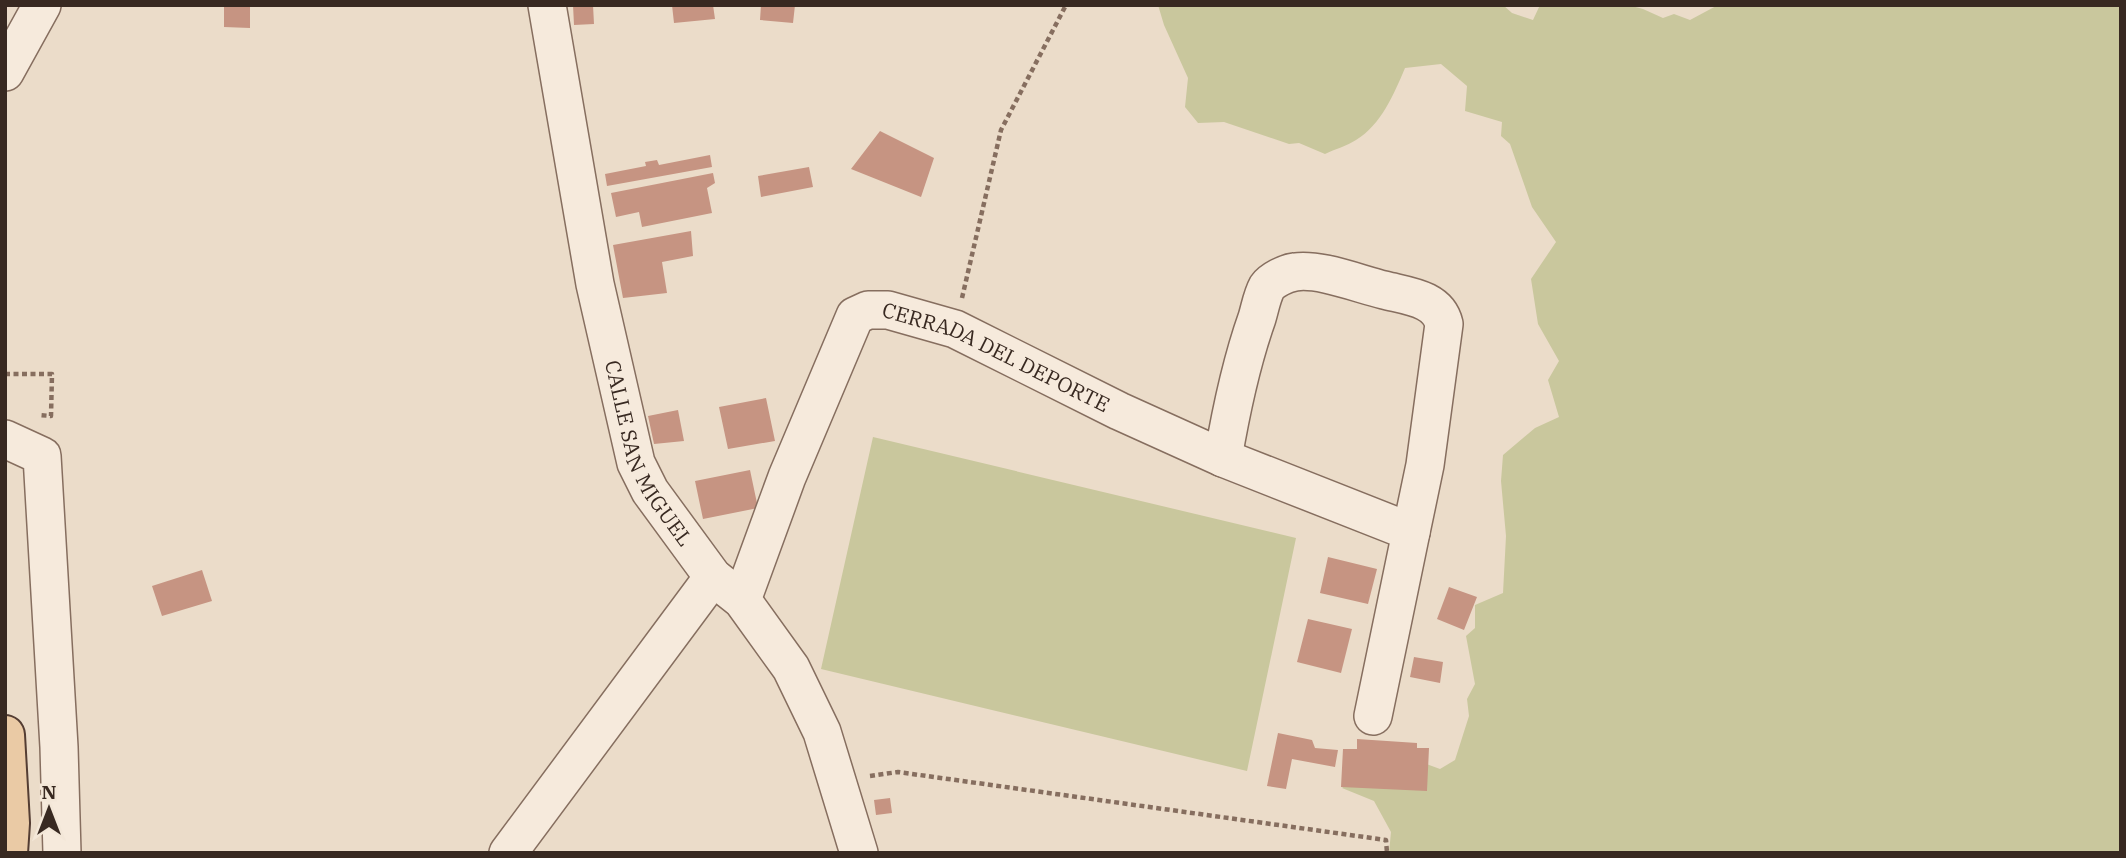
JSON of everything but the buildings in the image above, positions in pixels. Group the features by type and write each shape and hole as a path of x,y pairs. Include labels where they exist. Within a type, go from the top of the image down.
{"main road":[{"path":"5,735 10,823 8,853"}],"street":[{"path":"13,57 14,5"},
{"path":"13,57 42,5"},
{"name":"CALLE SAN MIGUEL","path":"547,5 595,284 636,463 650,491 713,577 742,600 790,668 822,732 859,853"},
{"path":"1223,458 1232,408 1252,332 1268,286 1280,277 1294,272 1312,272 1437,306 1444,324 1425,465 1373,716"},
{"name":"CERRADA DEL DEPORTE","path":"742,600 787,477 855,316 868,310 888,310 955,329 1131,417 1223,458 1411,532"},
{"path":"5,439 42,456 59,747 62,853"},
{"path":"508,853 713,577"}],"path":[{"path":"955,329 1002,130 1066,5"},
{"path":"5,374 52,374 51,416"},
{"path":"838,782 898,772 1387,840 1387,853"}],"shaded area":[{"path":"1158,5 1503,5 1512,13 1533,20 1540,5 1628,5 1663,18 1674,14 1690,20 1718,5 2121,5 2121,853 1389,853 1391,832 1374,801 1342,788 1356,776 1402,755 1440,769 1455,760 1469,716 1467,699 1475,684 1466,636 1475,628 1475,605 1503,593 1506,536 1501,481 1503,455 1535,428 1559,417 1548,380 1559,361 1538,324 1531,279 1556,242 1532,207 1510,144 1501,136 1502,122 1465,111 1467,86 1441,64 1405,68 1391,98 1373,126 1352,142 1325,154 1299,143 1289,144 1224,122 1198,123 1185,107 1188,78"},
{"path":"873,437 1296,538 1247,771 821,669"}]}
